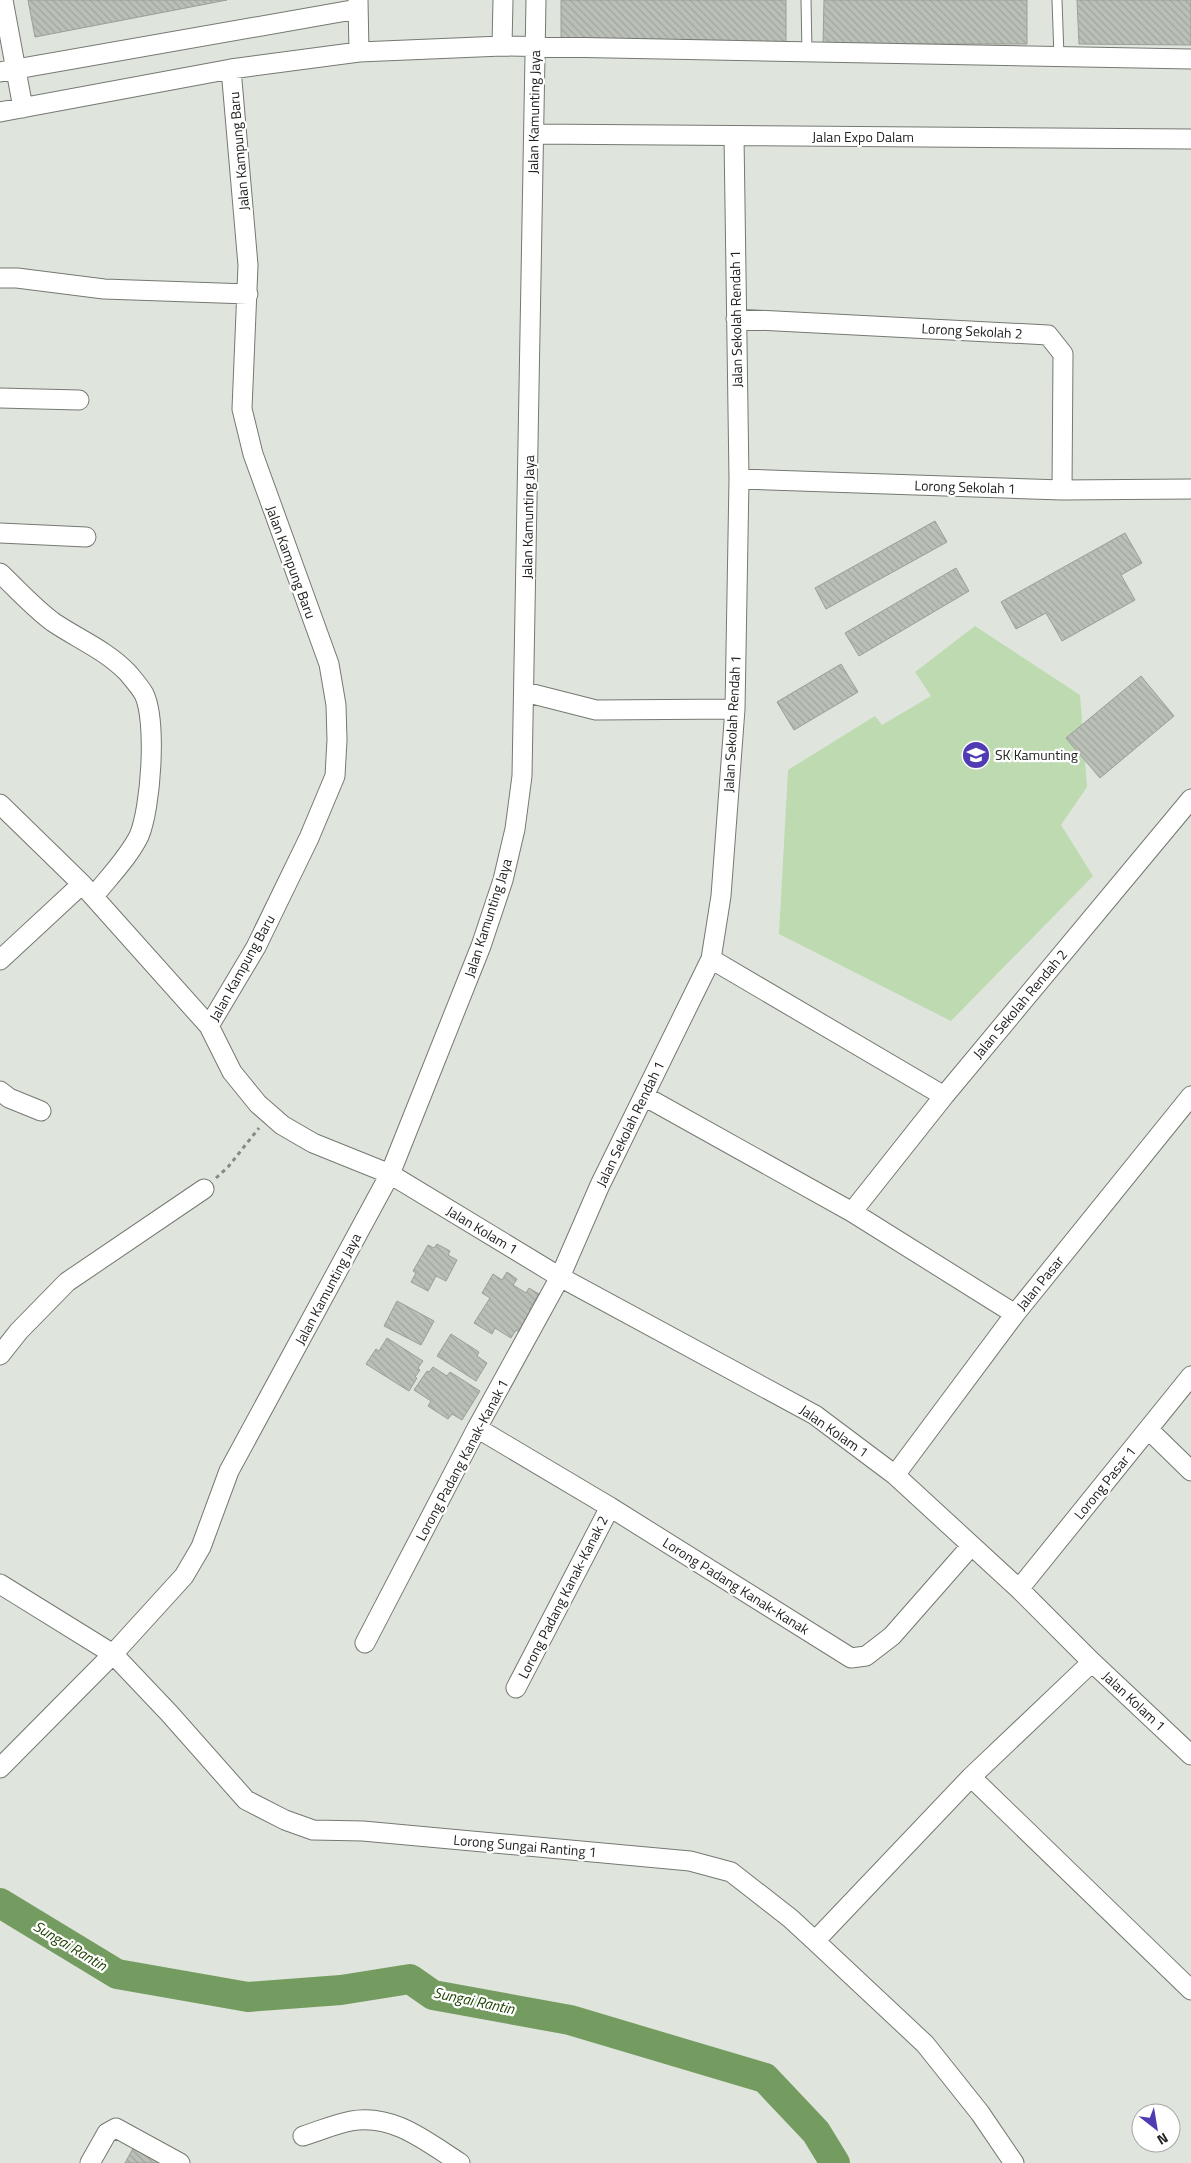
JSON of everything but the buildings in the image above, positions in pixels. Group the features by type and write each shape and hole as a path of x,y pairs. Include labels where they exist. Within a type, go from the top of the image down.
{"street":[{"path":"3,0 9,70 23,108"},
{"path":"502,46 503,0"},
{"name":"Jalan Kamunting Jaya","path":"0,1768 113,1654 184,1576 201,1548 229,1471 390,1174 481,946 503,880 515,829 522,776 536,0"},
{"path":"9,70 358,4 358,52"},
{"path":"0,112 231,69 358,52 502,46 1191,59"},
{"name":"Jalan Kampung Baru","path":"209,1026 256,947 309,838 336,776 336,705 329,664 253,454 242,409 248,294 244,202 231,69"},
{"name":"Jalan Expo Dalam","path":"534,134 1191,139"},
{"name":"Jalan Sekolah Rendah 1","path":"560,1277 600,1185 711,958 721,896 735,709 739,479 734,136"},
{"path":"0,278 17,278 104,289 248,294"},
{"name":"Lorong Sekolah 2","path":"736,319 1048,335 1063,354 1062,490"},
{"path":"0,398 79,400"},
{"name":"Lorong Sekolah 1","path":"739,479 1062,490 1191,489"},
{"path":"0,533 86,537"},
{"path":"0,573 52,621 106,654 128,673 144,694 150,715 151,746 145,813 139,834 131,849 88,890 0,960"},
{"path":"524,692 596,710 735,709"},
{"name":"Jalan Sekolah Rendah 2","path":"852,1212 944,1096 1191,799"},
{"name":"Jalan Kolam 1","path":"0,804 88,890 209,1026 232,1072 258,1104 282,1125 313,1144 390,1174 560,1277 815,1415 895,1475 1019,1589 1092,1662 1191,1755"},
{"path":"711,958 944,1096"},
{"path":"0,1092 41,1111"},
{"path":"644,1096 852,1212 1016,1314"},
{"name":"Jalan Pasar","path":"895,1475 1016,1314 1191,1096"},
{"path":"0,1355 19,1331 67,1282 204,1188"},
{"name":"Lorong Padang Kanak-Kanak 1","path":"365,1643 560,1277"},
{"name":"Lorong Pasar 1","path":"1019,1589 1191,1376"},
{"name":"Lorong Padang Kanak-Kanak","path":"478,1428 610,1507 852,1658 866,1656 892,1636 972,1546"},
{"path":"1149,1430 1191,1471"},
{"name":"Lorong Padang Kanak-Kanak 2","path":"516,1688 610,1507"},
{"name":"Lorong Sungai Ranting 1","path":"0,1584 113,1654 169,1713 246,1800 285,1820 313,1830 363,1831 690,1861 731,1872 790,1918 926,2044 980,2113 1014,2163"},
{"path":"816,1941 971,1777 1092,1662"},
{"path":"971,1777 1191,1990"},
{"path":"303,2136 350,2121 361,2120 390,2123 403,2127 460,2163"},
{"path":"90,2163 106,2133 116,2128 180,2163"}],"lane":[{"path":"806,0 807,52"},
{"path":"1057,0 1059,56"}],"path":[{"path":"204,1188 228,1167 270,1114"}],"green space":[{"path":"975,626 1080,695 1087,787 1061,825 1093,876 951,1021 779,934 788,770 875,716 882,725 931,696 915,672"}],"waterway":[{"name":"Sungai Rantin","path":"0,1903 117,1974 248,1997 341,1990 410,1979 433,1995 570,2020 765,2078 816,2132 835,2163"}],"place":[{"name":"SK Kamunting","path":"976,755"}]}
